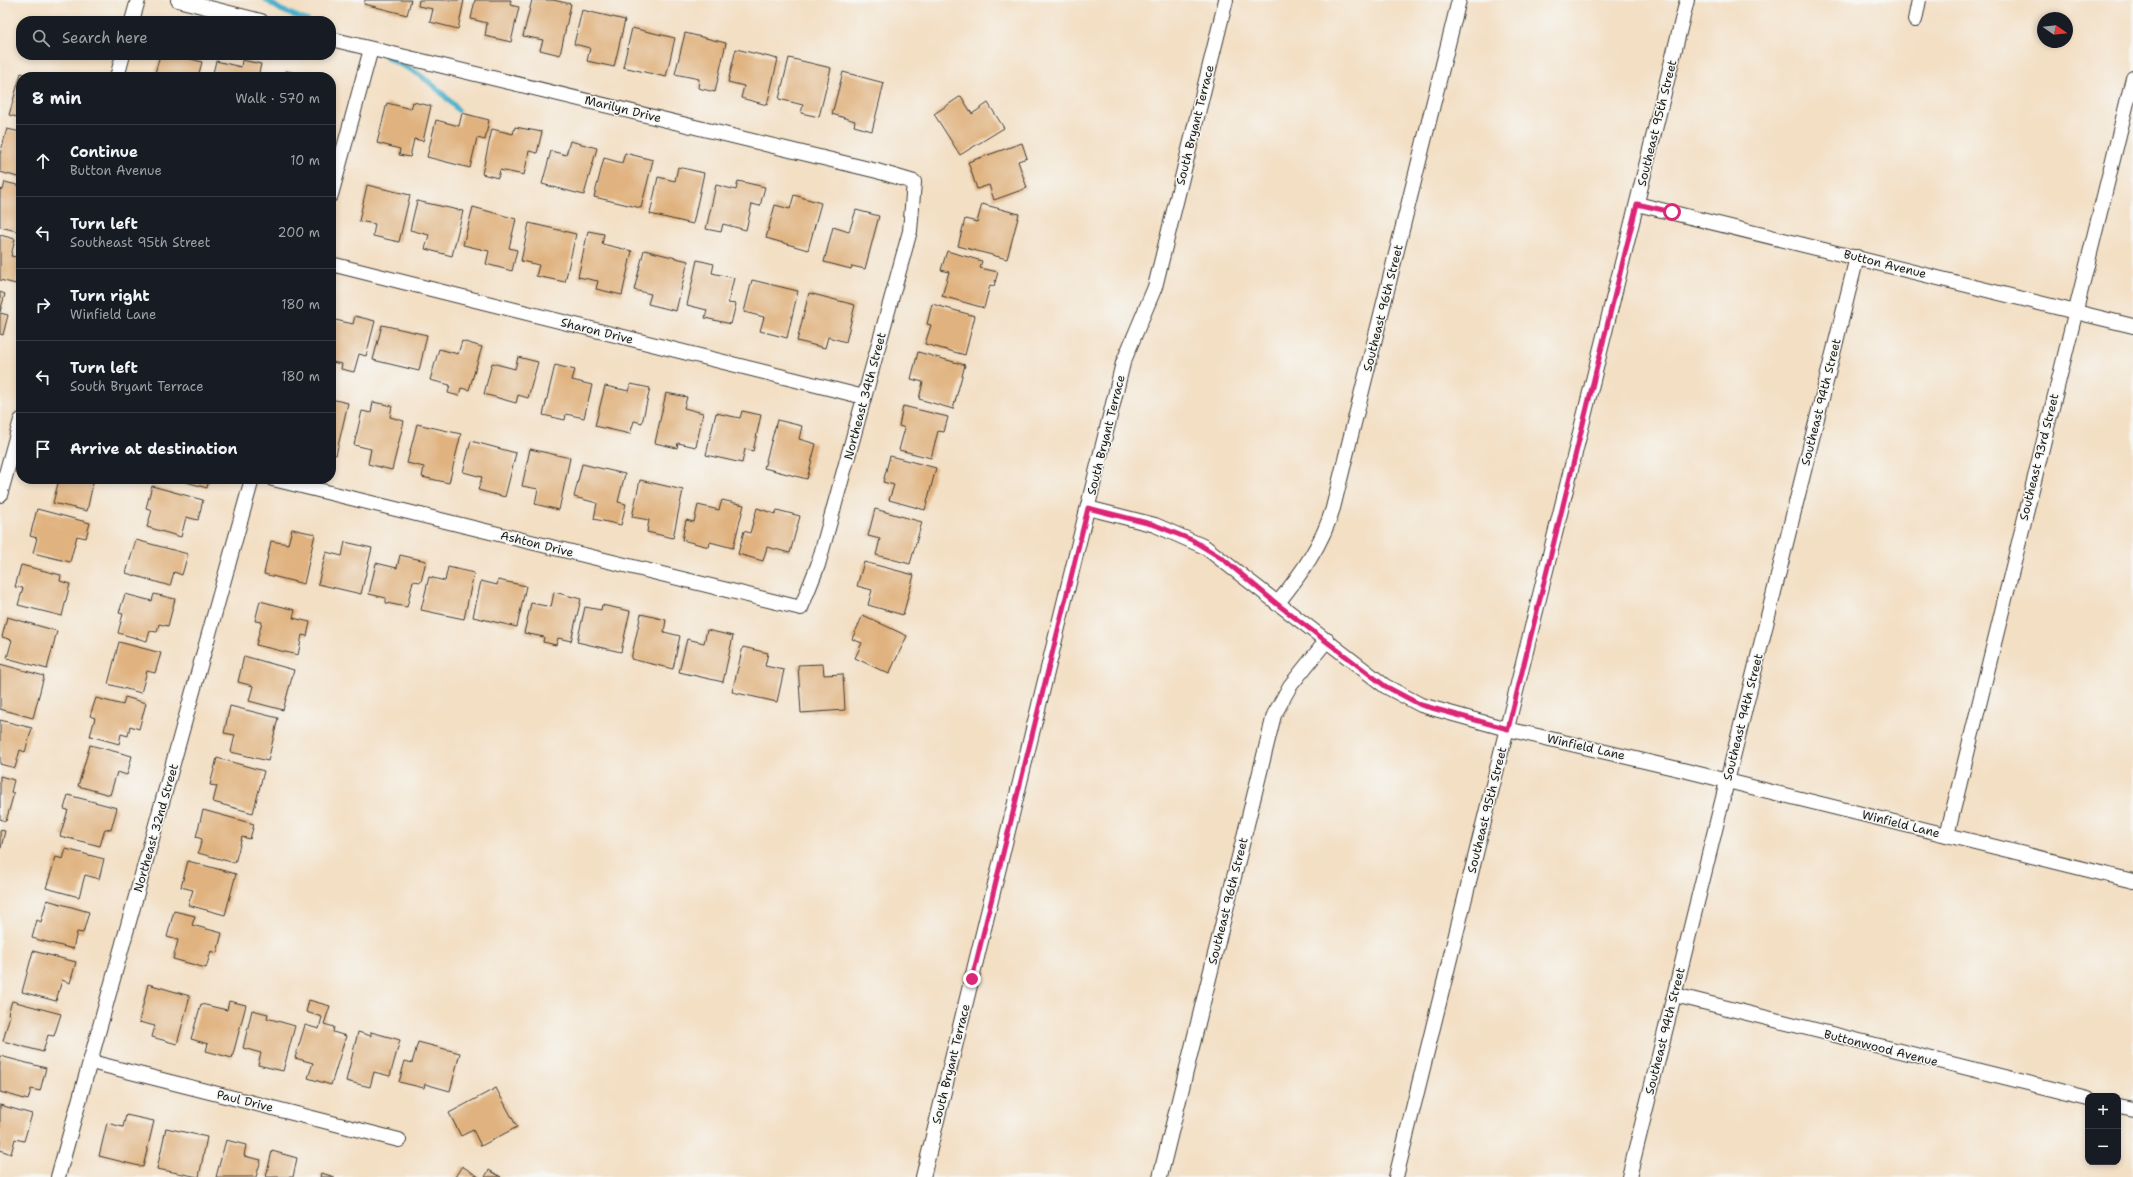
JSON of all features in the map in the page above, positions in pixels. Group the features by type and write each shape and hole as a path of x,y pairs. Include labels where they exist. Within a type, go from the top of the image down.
{"street":[{"path":"133,16 138,0"},
{"path":"178,0 241,16"},
{"name":"South Bryant Terrace","path":"923,1177 1123,363 1151,299 1162,264 1226,0"},
{"name":"Southeast 96th Street","path":"1277,604 1312,557 1329,524 1334,508 1459,0"},
{"name":"Southeast 95th Street","path":"1396,1177 1508,729 1687,0"},
{"path":"1915,20 1919,0"},
{"name":"Marilyn Drive","path":"336,40 869,169 914,182"},
{"path":"336,177 372,49"},
{"path":"118,72 122,60"},
{"name":"Southeast 93rd Street","path":"1947,835 2074,311 2132,85"},
{"name":"Northeast 34th Street","path":"801,608 818,564 910,231 914,182"},
{"name":"Button Avenue","path":"1637,204 2133,326"},
{"name":"Southeast 94th Street","path":"1629,1177 1857,257"},
{"name":"Sharon Drive","path":"336,265 864,398"},
{"path":"0,495 16,438"},
{"name":"Northeast 32nd Street","path":"58,1177 251,484"},
{"name":"Ashton Drive","path":"293,484 801,608"},
{"name":"Winfield Lane","path":"1088,508 1155,525 1192,540 1223,559 1277,604 1327,640 1385,686 1421,705 1508,729 1727,781 2133,881"},
{"name":"Southeast 96th Street","path":"1160,1177 1274,715 1290,686 1327,640"},
{"name":"Buttonwood Avenue","path":"1675,995 2085,1097"},
{"name":"Paul Drive","path":"91,1062 398,1140"},
{"path":"2121,1107 2133,1109"}],"building":[{"path":"365,0 411,0 407,15 364,4"},
{"path":"419,0 464,0 458,29 430,22 433,9 418,6"},
{"path":"475,0 511,0 510,5 519,7 511,42 485,36 487,23 471,19"},
{"path":"532,0 553,0 571,4 560,55 540,50 543,40 523,36"},
{"path":"582,10 625,20 614,67 587,61 590,48 574,44"},
{"path":"632,28 675,38 666,77 623,67"},
{"path":"685,33 726,43 715,92 698,88 699,79 675,74"},
{"path":"736,49 778,59 767,105 741,98 744,86 728,82"},
{"path":"789,58 831,68 819,117 801,113 803,105 779,99"},
{"path":"159,60 194,60 202,62 199,72 155,72"},
{"path":"242,60 261,64 259,72 213,72 216,61 241,67"},
{"path":"843,72 884,83 872,131 854,126 855,121 832,114"},
{"path":"16,90 16,117 9,115"},
{"path":"961,96 972,114 988,103 1004,128 960,155 934,114"},
{"path":"413,102 431,106 423,141 414,139 410,157 399,155 400,149 377,143 387,103 411,109"},
{"path":"462,113 489,120 485,140 477,138 470,168 427,157 436,120 459,126"},
{"path":"515,127 542,132 537,153 529,151 524,175 500,170 498,178 482,174 492,129 513,134"},
{"path":"7,129 16,131 16,177 0,172 0,154"},
{"path":"570,141 597,148 584,195 542,184 551,151 566,155"},
{"path":"1022,143 1027,158 1018,161 1027,188 994,200 989,185 977,189 968,162"},
{"path":"625,153 653,160 641,208 594,197 604,158 622,163"},
{"path":"678,167 704,173 693,224 650,214 658,177 675,181"},
{"path":"738,181 765,187 760,206 752,204 746,230 723,224 721,232 706,229 716,185 736,190"},
{"path":"5,182 16,185 16,231 0,227 0,189 3,190"},
{"path":"367,185 410,195 399,242 373,236 375,224 359,221"},
{"path":"794,195 821,203 808,250 766,238 775,205 790,209"},
{"path":"417,201 463,211 452,256 425,249 429,235 410,230"},
{"path":"982,204 1019,214 1007,259 958,246 965,219 977,222"},
{"path":"473,207 516,219 509,248 517,250 512,271 486,264 489,251 463,245"},
{"path":"856,210 879,216 865,269 852,266 851,269 824,262 833,227 849,232"},
{"path":"529,223 576,234 565,282 536,276 539,265 521,261"},
{"path":"588,231 604,234 602,244 632,251 622,295 596,289 598,281 578,277"},
{"path":"0,235 15,239 11,256 16,257 16,284 0,280"},
{"path":"644,250 688,261 676,311 648,304 651,294 634,290"},
{"path":"947,251 982,261 980,268 998,272 994,286 990,285 984,308 942,296 949,272 941,270"},
{"path":"697,260 714,264 712,273 734,278 728,303 736,304 731,324 705,318 707,310 687,305"},
{"path":"752,280 798,291 787,338 760,331 764,317 744,312"},
{"path":"0,292 5,294 0,312"},
{"path":"809,293 855,305 846,342 828,337 825,348 797,341"},
{"path":"932,304 975,316 965,355 925,344 931,325 927,324"},
{"path":"0,313 8,315 3,335 0,334"},
{"path":"355,316 375,321 366,356 359,354 354,372 341,369 342,364 336,363 336,320 353,324"},
{"path":"382,325 427,335 419,371 373,360"},
{"path":"462,341 482,347 469,390 461,388 459,396 448,393 450,385 430,380 439,349 458,354"},
{"path":"918,352 965,365 953,409 919,399 923,382 911,379"},
{"path":"518,357 538,362 528,398 518,395 516,403 484,394 492,363 515,369"},
{"path":"555,365 575,370 572,380 592,385 584,418 566,414 565,420 543,415"},
{"path":"631,384 650,388 642,423 634,421 630,434 595,426 605,386 629,391"},
{"path":"666,393 687,397 684,408 703,413 696,447 678,443 677,448 655,443"},
{"path":"336,400 348,403 336,455"},
{"path":"373,402 392,406 390,417 404,421 392,470 368,464 371,449 354,445 362,411 371,413"},
{"path":"903,406 948,417 944,432 938,431 931,458 899,450 905,428 899,426"},
{"path":"742,411 761,415 753,451 745,449 742,463 706,455 716,413 740,418"},
{"path":"777,420 802,426 799,439 816,444 807,479 764,468"},
{"path":"417,424 461,434 449,483 422,477 424,467 407,463"},
{"path":"471,441 516,453 505,497 478,490 482,477 463,472"},
{"path":"530,449 570,458 559,510 535,504 538,489 522,486"},
{"path":"890,456 936,468 925,510 889,500 894,485 883,482"},
{"path":"582,464 625,474 618,502 626,504 621,525 594,519 597,503 574,497"},
{"path":"640,480 683,490 673,538 647,532 649,520 632,517"},
{"path":"58,484 93,484 87,511 53,503"},
{"path":"193,484 208,484 207,488"},
{"path":"152,486 203,500 198,520 186,517 181,537 147,527 152,510 146,508"},
{"path":"722,500 744,505 733,548 710,542 709,547 682,540 686,520 694,522 698,505 719,510"},
{"path":"757,508 775,514 777,510 800,516 790,553 767,547 763,561 738,554 744,531 750,533"},
{"path":"37,509 90,523 86,538 77,536 70,562 33,553 37,538 30,536"},
{"path":"875,509 922,522 910,564 876,555 880,539 868,536"},
{"path":"292,529 315,534 304,584 264,574 271,541 288,544"},
{"path":"136,540 188,554 182,575 174,572 170,586 126,573"},
{"path":"345,542 372,548 361,594 318,584 326,552 342,556"},
{"path":"400,555 426,561 421,582 413,581 407,607 386,603 386,598 369,594 376,563 397,568"},
{"path":"864,562 914,575 903,615 868,605 872,590 857,586"},
{"path":"21,565 61,575 60,581 70,584 62,616 18,605 23,588 15,587"},
{"path":"448,567 474,573 464,619 421,610 429,577 445,581"},
{"path":"498,580 526,586 517,627 473,617 481,581 497,585"},
{"path":"554,592 581,599 571,641 558,638 556,645 543,642 544,637 524,633 531,603 551,607"},
{"path":"125,594 152,601 154,594 175,599 168,626 159,624 157,632 150,631 147,641 118,633 123,614 119,613"},
{"path":"260,601 295,610 293,618 310,622 307,636 302,635 298,655 256,645 262,622 255,621"},
{"path":"602,605 630,611 621,652 577,642 585,607 601,610"},
{"path":"641,614 666,620 664,632 680,636 673,669 631,659"},
{"path":"863,615 907,636 889,674 855,658 862,643 852,639"},
{"path":"7,617 57,631 47,669 7,658 12,640 2,637"},
{"path":"707,630 733,636 723,682 679,672 687,639 704,643"},
{"path":"119,642 161,653 155,673 147,671 141,693 108,684"},
{"path":"743,647 768,653 765,666 784,670 777,702 732,692"},
{"path":"244,656 294,670 283,710 249,701 253,686 238,682"},
{"path":"0,664 44,676 33,718 0,709"},
{"path":"823,664 824,675 843,674 845,710 801,713 798,665"},
{"path":"125,697 146,703 139,729 130,726 128,736 121,734 119,744 90,736 95,718 90,716 96,698 123,705"},
{"path":"230,706 278,718 268,761 231,752 235,735 224,733"},
{"path":"0,720 32,728 25,752 20,750 15,768 0,764"},
{"path":"90,745 132,756 127,775 117,772 110,795 78,786"},
{"path":"217,758 264,771 253,813 213,802 217,786 210,785"},
{"path":"0,776 14,780 11,792 14,793 6,821 0,819"},
{"path":"68,795 117,808 111,830 105,829 100,846 60,836 68,810 64,809"},
{"path":"203,810 254,824 250,839 242,837 235,863 198,853 202,839 196,837"},
{"path":"0,830 5,831 1,848 0,848"},
{"path":"66,849 104,859 99,879 85,875 79,897 46,888 56,857 63,859"},
{"path":"188,861 236,874 225,915 188,905 193,890 181,887"},
{"path":"47,900 89,912 83,933 77,932 73,949 32,938 37,920 41,922"},
{"path":"174,911 195,916 192,925 222,933 217,953 211,951 206,968 173,959 178,940 167,937"},
{"path":"33,951 76,962 70,983 62,980 56,1001 22,992"},
{"path":"148,984 190,996 177,1044 152,1037 155,1026 139,1022"},
{"path":"309,1000 330,1006 324,1024 334,1027 333,1032 346,1036 331,1085 308,1078 313,1063 295,1058 305,1025 319,1029 322,1017 306,1012"},
{"path":"12,1001 61,1014 54,1036 48,1035 43,1052 3,1041"},
{"path":"229,1001 246,1005 232,1058 206,1051 208,1044 191,1039 201,1004 227,1010"},
{"path":"252,1010 268,1014 267,1018 295,1026 283,1071 258,1065 261,1053 243,1048"},
{"path":"358,1032 371,1036 371,1032 400,1040 390,1076 374,1072 370,1087 346,1081"},
{"path":"418,1042 460,1053 450,1091 425,1084 424,1088 399,1082 405,1061 412,1063"},
{"path":"0,1056 46,1068 40,1091 31,1089 28,1100 0,1092"},
{"path":"496,1088 517,1127 481,1146 473,1130 461,1136 449,1113"},
{"path":"0,1105 32,1114 24,1141 15,1139 11,1154 0,1150"},
{"path":"126,1115 154,1121 143,1167 99,1156 107,1123 123,1127"},
{"path":"166,1128 207,1137 199,1177 157,1169"},
{"path":"226,1140 246,1145 244,1156 261,1160 256,1177 216,1177"},
{"path":"272,1151 297,1158 293,1177 266,1177"},
{"path":"462,1166 479,1177 455,1177"},
{"path":"489,1170 501,1177 485,1177"},
{"path":"321,1173 335,1177 320,1177"}],"waterway":[{"path":"266,0 281,10 296,16"},
{"path":"387,57 424,78 440,91 458,110"}],"route":[{"path":"972,979 1088,508 1155,525 1192,540 1223,559 1277,604 1327,640 1385,686 1421,705 1508,729 1637,204 1672,212"}]}
